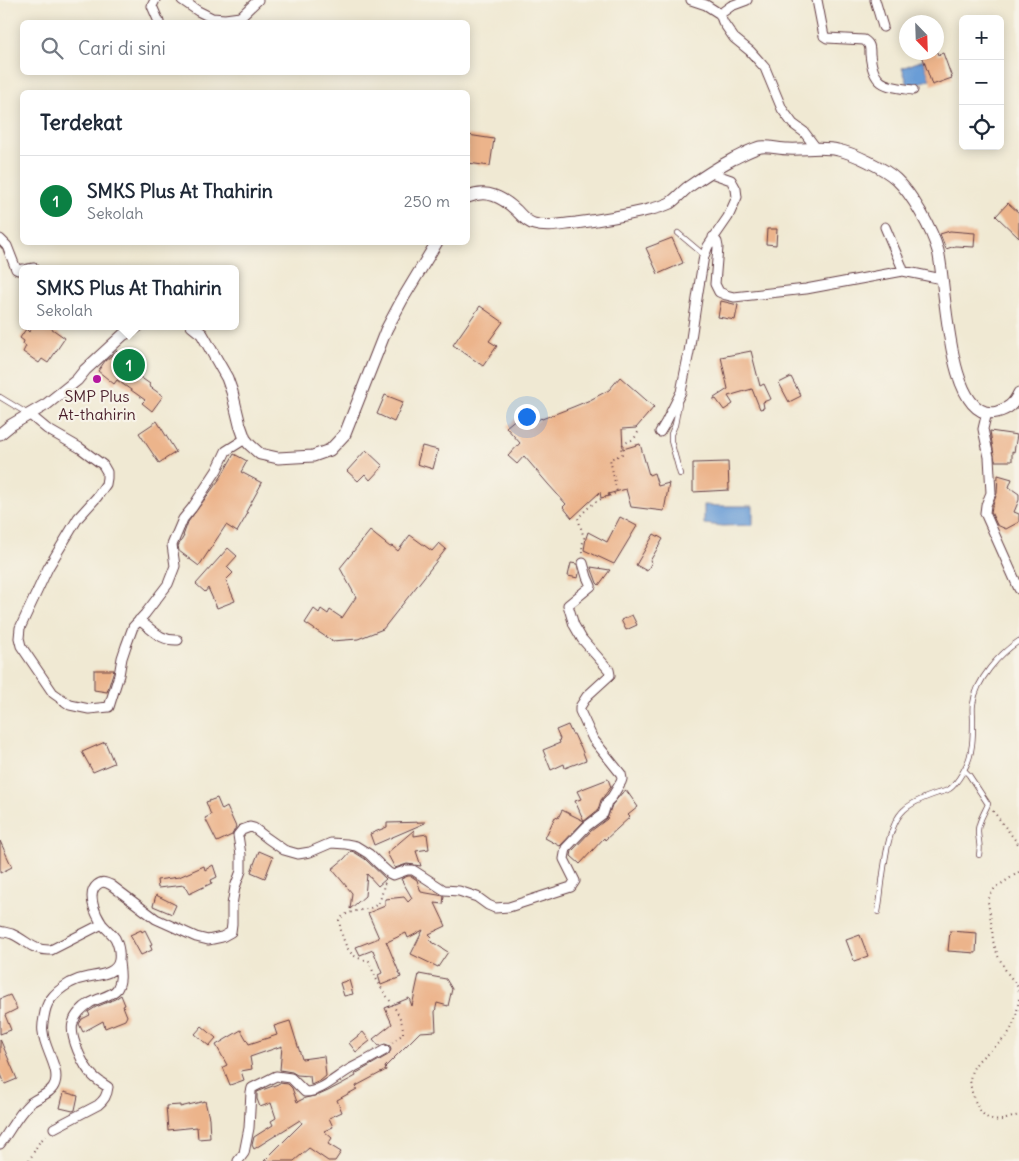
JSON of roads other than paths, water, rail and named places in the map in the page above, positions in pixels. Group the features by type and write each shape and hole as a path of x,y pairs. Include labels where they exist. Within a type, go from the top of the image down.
{"street":[{"path":"155,0 152,6 159,20"},
{"path":"182,0 212,18 225,20 240,17 258,0"},
{"path":"691,0 706,5 720,14 734,38 750,51 765,68 774,92 787,116 804,132 816,148"},
{"path":"720,14 732,6 748,0"},
{"path":"818,0 824,36 827,38 864,40 868,42 873,68 879,81 886,85 913,90"},
{"path":"875,0 882,27"},
{"path":"470,196 486,194 498,196 524,219 534,224 552,226 610,217 669,203 688,187 710,173 759,147 787,150 816,148 838,150 875,165 896,179 911,197 932,234 939,252 946,318 955,360 960,381 970,400 976,407 995,413 1008,408 1016,400 1019,393"},
{"path":"660,432 681,392 704,256 708,246 728,217 737,197 736,189 731,180 710,173"},
{"path":"884,227 902,267 902,271"},
{"path":"714,237 718,248 715,284 719,292 726,296 734,297 806,289 902,271 942,279"},
{"path":"0,239 7,246 16,268 19,270"},
{"path":"197,330 202,334 228,378 240,425 250,445 260,454 278,458 313,456 330,450 345,434 386,330 435,245"},
{"path":"0,434 11,425 46,404 77,380 122,335 131,330"},
{"path":"987,412 983,429 989,457 991,493 986,505 985,514 1019,589"},
{"path":"29,414 47,429 80,448 103,465 107,472 106,484 78,518 48,568 20,628 18,638 21,646 53,693 70,705 89,709 109,707 128,638 133,627 168,584 175,566 172,545 183,520 217,470 226,451 245,438"},
{"path":"54,1128 98,1105 107,1094 108,1087 93,1076 82,1058 78,1050 72,1025 76,1016 90,1002 115,991 121,979 120,952 114,937 102,924 96,912 92,894 94,887 99,884 104,882 110,885 156,919 196,937 208,940 222,937 231,932 232,905 235,887 241,870 242,856 238,835 242,830 250,828 254,828 284,850 298,854 310,852 331,843 356,846 370,854 388,873 393,874 414,870 444,890 471,894 495,908 509,907 568,888 574,882 564,859 566,848 587,826 603,814 607,802 622,779 621,774 593,739 580,711 580,707 587,696 610,676 609,670 582,639 574,625 568,605 591,586 583,563"},
{"path":"139,620 158,635 169,640 178,640"},
{"path":"0,931 13,934 42,950 51,950 102,924"},
{"path":"0,1144 22,1111 30,1103 52,1089 56,1082 54,1066 42,1032 45,1008 49,1000 70,983 87,977 103,975 112,970 119,962"},
{"path":"238,1161 244,1153 249,1128 252,1088 276,1076 291,1078 305,1092 311,1092 385,1050"}],"lane":[{"path":"678,233 704,256"},
{"path":"680,474 671,441 671,434 675,425 681,392"},
{"path":"0,397 29,414"},
{"path":"878,912 882,892 883,868 894,825 903,810 951,788 964,770 970,759 972,705 979,687 992,666 1010,647 1019,641"},
{"path":"964,770 988,804 978,827 981,848 979,855"}],"water":[{"path":"923,60 930,79 909,87 902,68"},
{"path":"704,505 753,506 753,525 723,526 704,524"}],"place":[{"name":"SMKS Plus At Thahirin","path":"129,365"},
{"name":"SMP Plus At-thahirin","path":"97,379"}]}
